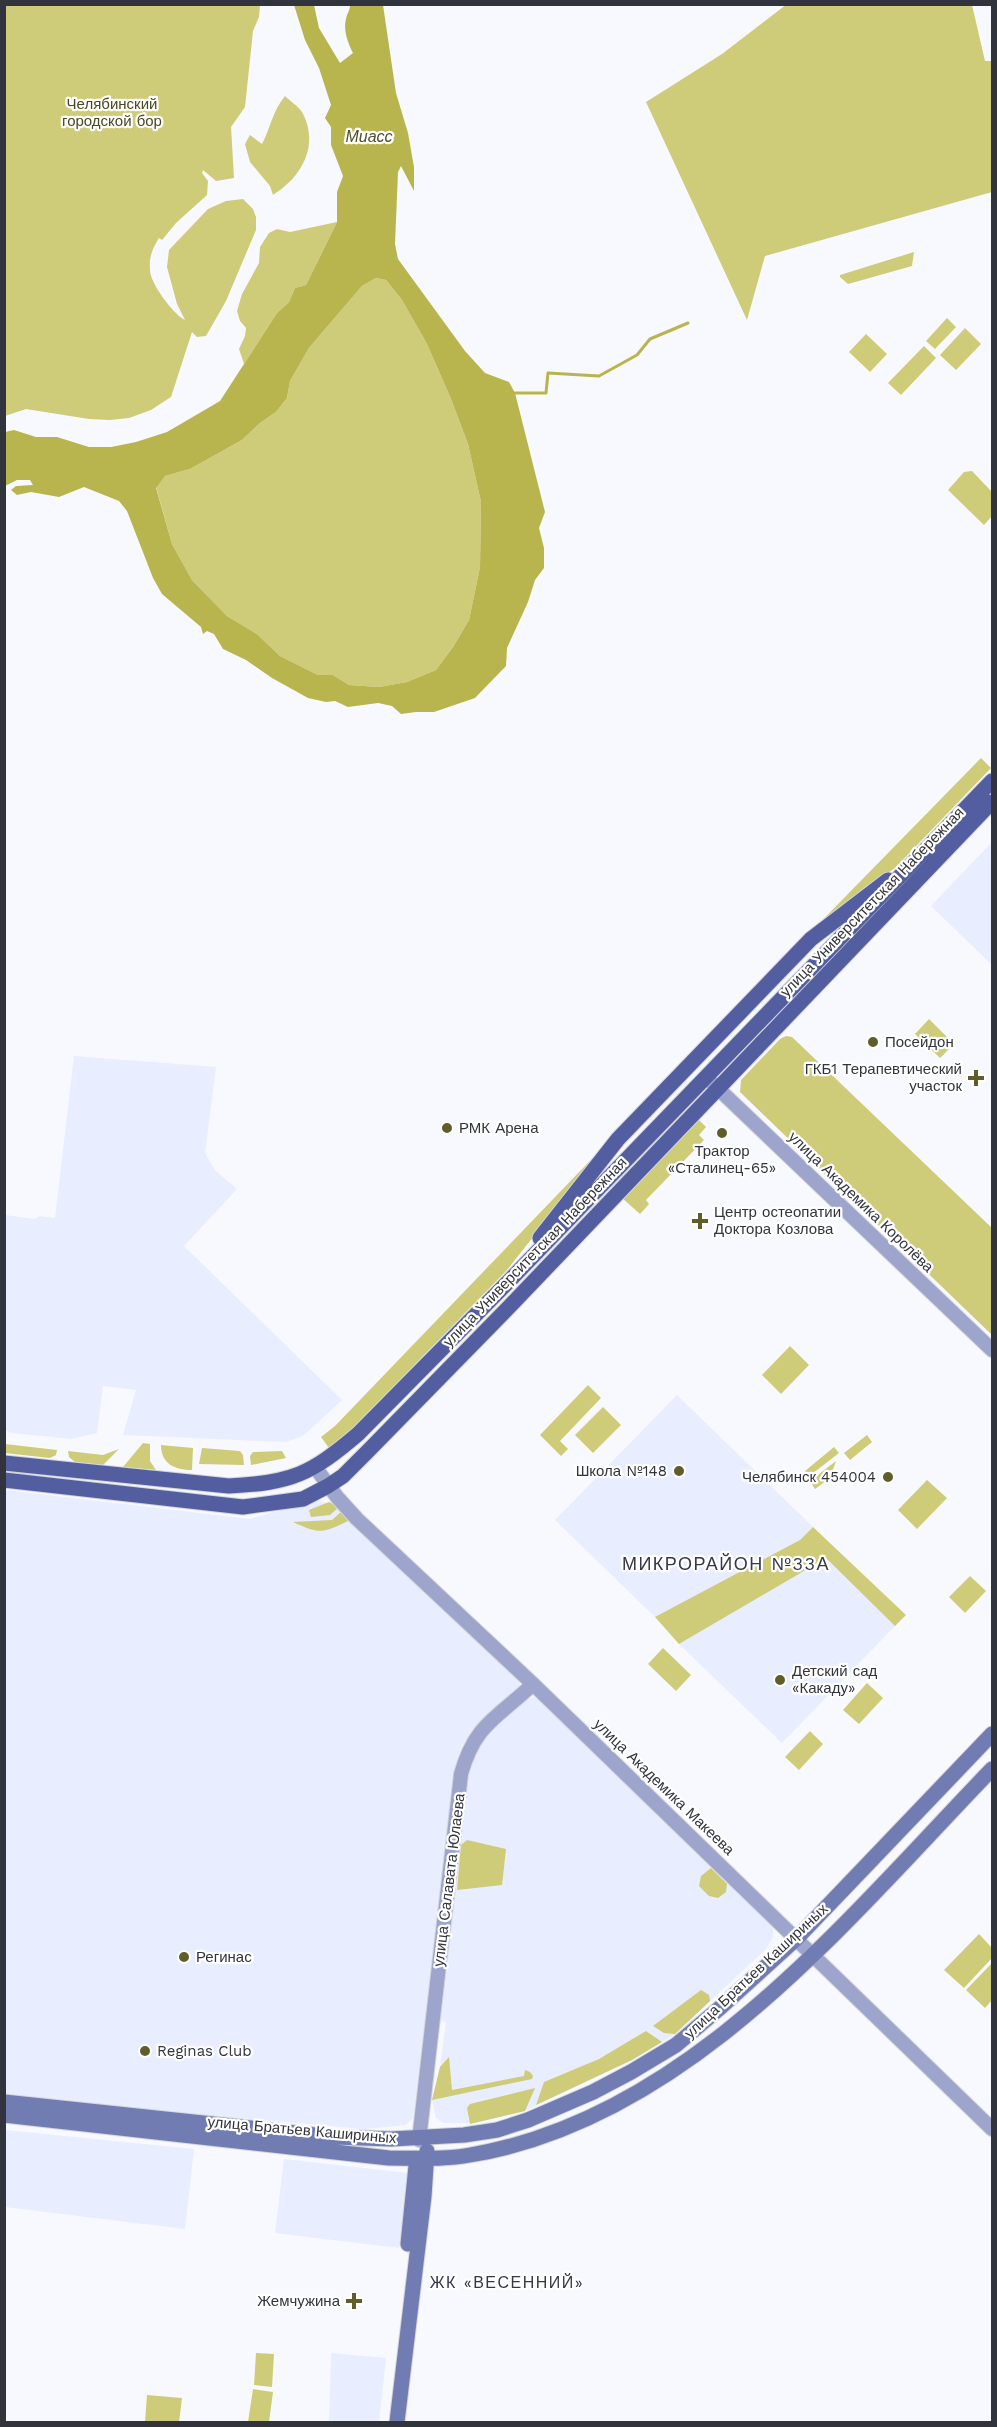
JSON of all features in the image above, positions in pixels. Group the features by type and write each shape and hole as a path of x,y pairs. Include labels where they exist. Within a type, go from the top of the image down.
{"main road":[{"name":"улица Университетская Набережная","path":"4,1463 229,1486 261,1484 296,1477 333,1455 358,1434 509,1281 993,781"},
{"name":"улица Университетская Набережная","path":"4,1480 243,1507 303,1499 343,1476 993,802"},
{"path":"509,1281 536,1242 618,1139 722,1031 812,939 867,895 917,860"},
{"name":"улица Братьев Кашириных","path":"4,2115 274,2137 423,2139 497,2130 528,2120 593,2092 631,2072 676,2045 722,2007 796,1938 993,1734"},
{"name":"улица Братьев Кашириных","path":"4,2102 274,2137 389,2158 422,2159 469,2156 527,2142 598,2114 663,2079 704,2051 747,2016 813,1955 993,1769"},
{"name":"улица Салавата Юлаева","path":"397,2422 423,2139"},
{"name":"улица Салавата Юлаева","path":"387,2422 422,2159"}],"street":[{"name":"улица Академика Королёва","path":"707,1078 993,1350"},
{"name":"улица Академика Макеева","path":"315,1467 328,1486 357,1519 533,1684 993,2129"},
{"name":"улица Салавата Юлаева","path":"423,2139 423,2103 461,1774 466,1755 480,1731 533,1684"}],"shaded area":[{"path":"992,842 992,965 931,906"},
{"path":"74,1056 216,1067 205,1153 215,1170 237,1189 184,1246 342,1400 303,1436 286,1442 123,1435 136,1390 103,1386 97,1433 71,1439 11,1433 5,1430 5,1215 35,1219 39,1216 55,1218"},
{"name":"Школа №148","path":"677,1395 813,1527 800,1540 656,1618 555,1520"},
{"path":"5,1490 250,1519 316,1500 333,1505 519,1680 518,1691 485,1716 474,1728 463,1744 457,1759 413,2118 406,2125 364,2129 104,2106 5,2094"},
{"name":"Детский сад «Какаду»","path":"826,1557 895,1626 782,1743 679,1644"},
{"path":"533,1697 540,1699 768,1919 773,1929 773,1937 766,1949 675,2034 632,2060 525,2111 473,2123 444,2123 436,2118 432,2100 440,2067 446,2022 438,2021 468,1779 477,1749 486,1734 519,1704"},
{"path":"5,2130 194,2149 185,2229 5,2207"},
{"path":"284,2159 408,2173 399,2248 275,2233"},
{"path":"331,2353 386,2358 379,2422 329,2422"}],"green space":[{"name":"Челябинский городской бор","path":"5,4 260,5 259,17 253,31 245,107 231,127 234,178 216,181 203,170 202,173 208,181 207,195 176,223 162,240 159,238 152,253 151,276 163,298 180,317 185,320 177,304 167,267 169,250 208,209 226,201 243,199 253,209 256,217 256,230 226,301 206,336 197,337 192,332 171,397 151,410 129,418 89,419 26,409 5,416"},
{"path":"787,4 972,5 985,61 992,61 992,192 765,256 747,320 646,102 722,54"},
{"path":"285,96 302,112 309,136 308,148 300,170 273,195 270,186 250,162 245,144 250,135 262,144 277,108"},
{"path":"337,222 306,285 295,288 289,302 277,313 244,364 239,349 246,328 240,321 237,311 242,294 259,263 260,247 269,233 277,229 290,232"},
{"path":"914,252 912,266 848,284 840,277 840,275"},
{"path":"376,278 386,280 402,300 427,344 468,444 481,502 480,567 469,620 436,670 407,682 379,687 349,685 333,675 318,675 280,656 257,634 227,616 192,580 172,544 156,487 165,476 190,469 242,440 276,412 287,398 290,381 309,348 362,286"},
{"path":"947,318 956,327 935,349 926,341"},
{"path":"965,328 981,344 956,370 940,355"},
{"path":"866,334 887,354 870,372 849,352"},
{"path":"924,346 936,358 901,395 888,383"},
{"path":"972,471 992,492 992,516 984,525 948,490 964,472"},
{"path":"981,758 991,768 895,868 865,889 799,944"},
{"path":"929,1019 954,1044 940,1058 915,1034"},
{"path":"786,1036 792,1037 992,1228 992,1335 740,1092 741,1080 780,1039"},
{"path":"698,1119 706,1127 699,1135 704,1140 646,1200 649,1204 640,1214 622,1198"},
{"path":"608,1142 507,1270 349,1432 329,1448 321,1437 335,1426"},
{"path":"790,1346 809,1365 781,1394 762,1375"},
{"path":"588,1385 601,1398 560,1441 568,1449 561,1456 540,1435"},
{"path":"603,1407 621,1425 593,1453 575,1435"},
{"path":"867,1435 872,1442 850,1460 844,1453"},
{"path":"143,1443 150,1444 150,1461 156,1470 123,1467"},
{"path":"5,1444 57,1450 56,1455 50,1458 5,1453"},
{"path":"161,1445 193,1448 192,1470 170,1465 163,1457"},
{"path":"834,1447 839,1453 808,1477 805,1471"},
{"path":"202,1448 240,1451 244,1465 199,1464"},
{"path":"119,1449 103,1465 75,1462 69,1457 68,1451 103,1455"},
{"path":"282,1451 286,1458 251,1465 250,1456 253,1452"},
{"path":"836,1461 830,1478 815,1489 810,1481"},
{"path":"927,1480 947,1498 917,1529 898,1510"},
{"path":"329,1502 339,1507 330,1515 311,1517 309,1510"},
{"path":"343,1510 350,1520 327,1530 316,1531 293,1522 332,1520"},
{"path":"813,1527 906,1615 895,1626 826,1558 679,1644 655,1617 800,1540"},
{"path":"970,1576 986,1591 965,1613 949,1597"},
{"path":"663,1648 691,1675 676,1691 648,1664"},
{"path":"867,1683 883,1698 859,1724 843,1710"},
{"path":"810,1731 823,1744 799,1770 785,1757"},
{"path":"467,1840 506,1849 502,1885 457,1890 461,1845"},
{"path":"711,1868 727,1884 726,1892 718,1898 709,1896 699,1886 701,1876"},
{"path":"979,1934 992,1948 992,1958 964,1988 944,1970"},
{"path":"992,1963 992,2000 985,2008 966,1990"},
{"path":"701,1990 709,1995 710,2001 675,2034 664,2033 653,2026"},
{"path":"646,2031 662,2042 632,2060 536,2105 544,2082 599,2059"},
{"path":"449,2057 452,2090 524,2076 525,2070 533,2076 532,2079 432,2100 440,2067"},
{"path":"535,2088 525,2111 470,2124 467,2108 470,2104"},
{"path":"256,2353 274,2354 272,2387 254,2385"},
{"path":"253,2389 273,2392 269,2422 248,2422"},
{"path":"147,2395 182,2398 179,2422 145,2422"}],"water":[{"name":"Миасс","path":"294,5 314,5 319,28 340,63 353,53 345,28 350,5 383,5 396,93 408,133 414,167 414,191 401,166 398,172 395,244 398,259 465,351 485,373 509,382 515,393 545,512 539,528 544,548 544,568 535,580 528,602 507,648 506,666 475,698 434,712 401,714 392,706 378,703 348,707 335,701 326,702 308,698 246,660 223,649 214,634 207,631 203,634 201,627 162,594 153,578 127,511 119,501 84,487 59,497 31,492 17,495 11,490 16,486 33,485 30,480 17,480 5,486 5,432 14,430 36,437 57,437 89,447 111,447 167,432 220,401 277,313 289,302 295,288 306,285 337,222 337,192 343,176 331,145 331,127 325,118 331,105 319,68 305,40","holes":["376,278 386,280 402,300 427,344 468,444 481,502 480,567 469,620 436,670 407,682 379,687 349,685 333,675 318,675 280,656 257,634 227,616 192,580 172,544 156,488 165,476 190,469 242,440 276,412 287,398 290,381 309,348 362,286"]}],"waterway":[{"path":"515,393 546,393 548,373 599,376 637,355 650,339 688,323"}],"place":[{"name":"Посейдон","path":"873,1042"},
{"name":"ГКБ1 Терапевтический участок","path":"976,1078"},
{"name":"РМК Арена","path":"447,1128"},
{"name":"Трактор «Сталинец-65»","path":"722,1133"},
{"name":"Центр остеопатии Доктора Козлова","path":"700,1221"},
{"name":"Школа №148","path":"679,1471"},
{"name":"Челябинск 454004","path":"888,1477"},
{"name":"Детский сад «Какаду»","path":"780,1680"},
{"name":"Регинас","path":"184,1957"},
{"name":"Reginas Club","path":"145,2051"},
{"name":"Жемчужина","path":"354,2301"}],"district":[{"name":"МИКРОРАЙОН №33А","path":"726,1564"},
{"name":"ЖК «ВЕСЕННИЙ»","path":"507,2282"}]}
